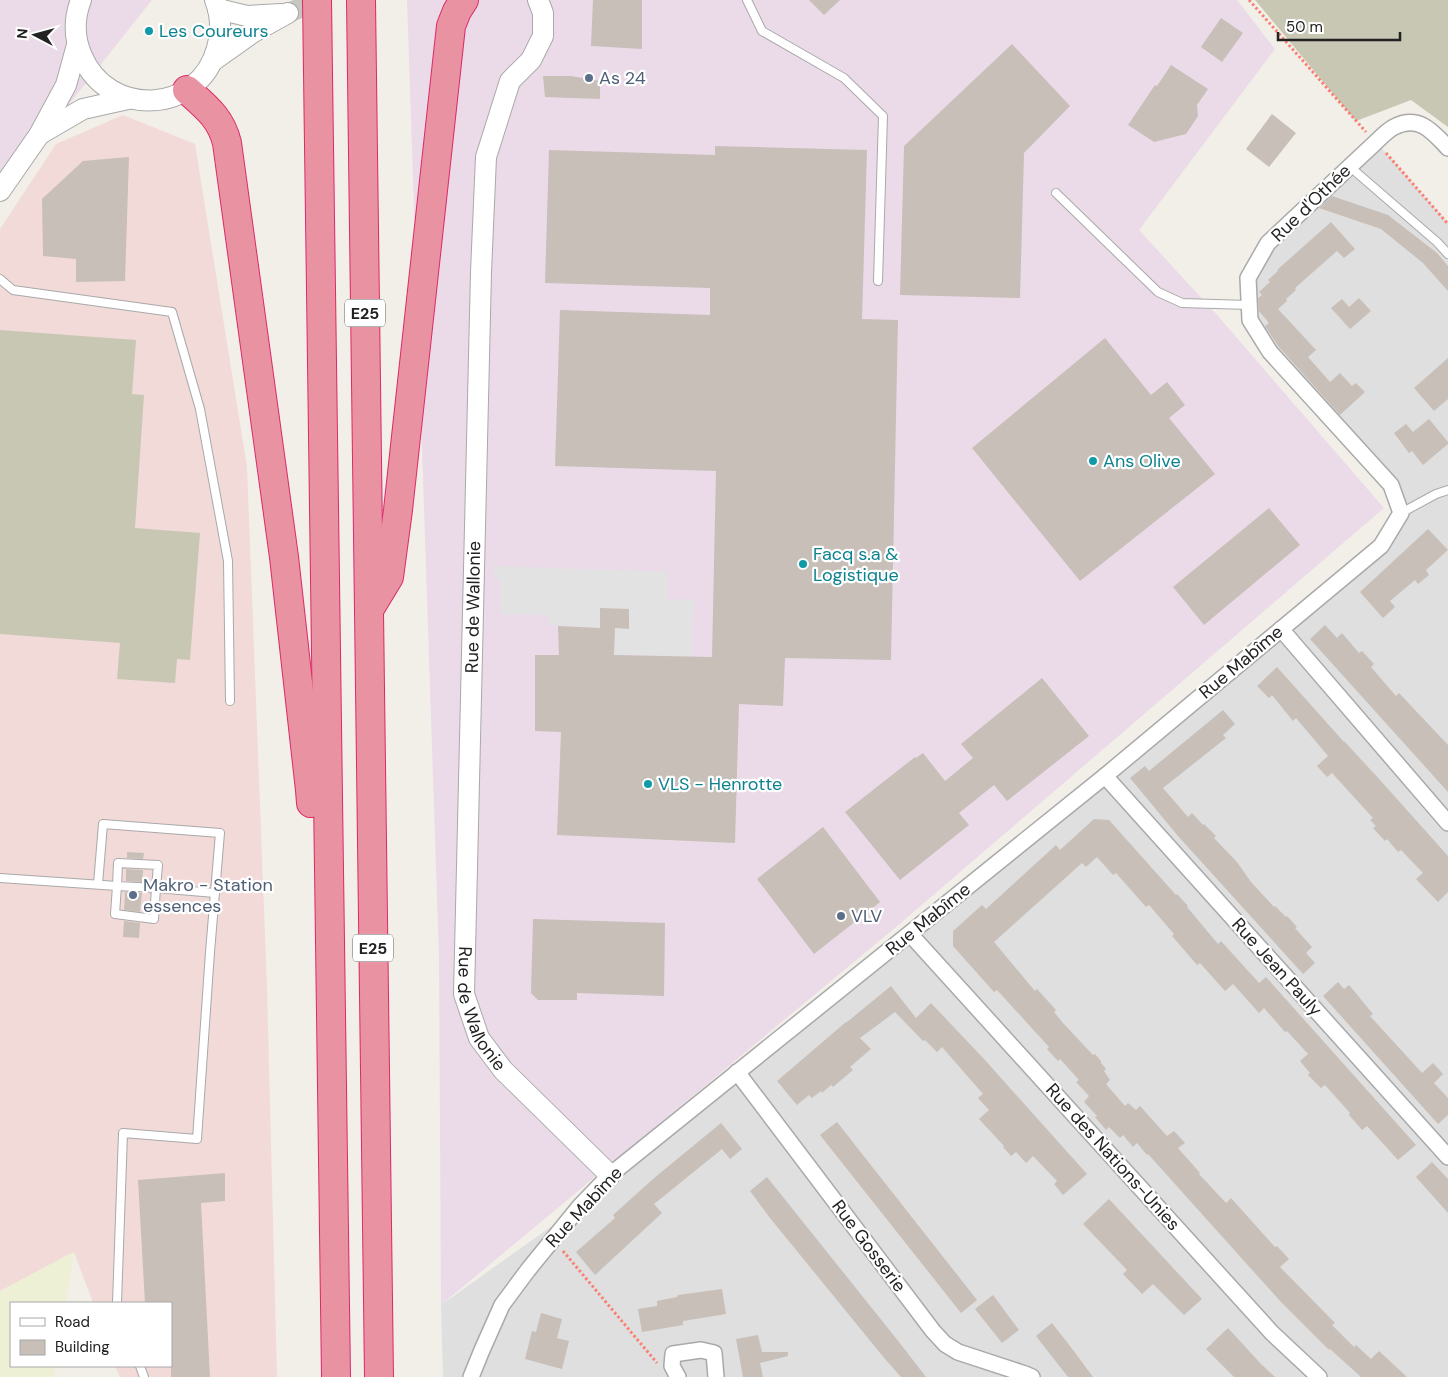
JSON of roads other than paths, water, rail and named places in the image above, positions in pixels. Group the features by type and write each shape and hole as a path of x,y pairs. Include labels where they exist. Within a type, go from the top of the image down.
{"highway":[{"name":"E25","path":"317,0 336,1377"},
{"name":"E25","path":"361,0 379,1377"},
{"path":"369,610 389,578 451,26 464,0"},
{"path":"187,90 208,108 216,118 228,142 284,557 310,790 321,1140 333,1183"}],"street":[{"path":"81,0 75,23 77,44 87,68 105,87 128,99 148,102 169,99 187,90 202,77 214,60 252,33 288,13 246,16 217,5 221,35 214,60"},
{"name":"Rue de Wallonie","path":"538,0 543,14 542,36 531,60 510,82 486,157 481,272 464,994 479,1038 502,1070 610,1175"},
{"path":"0,191 39,135 66,86 77,44"},
{"path":"39,135 83,109 128,99"},
{"name":"Rue d'Othée","path":"1401,512 1391,485 1270,352 1250,320 1248,278 1268,243 1349,166 1394,127 1410,122 1427,126 1448,148"},
{"name":"Rue Mabîme","path":"471,1377 502,1305 552,1239 610,1175 1105,776 1381,546 1401,512"},
{"path":"1281,629 1448,823"},
{"name":"Rue Jean Pauly","path":"1105,776 1448,1157"},
{"name":"Rue des Nations-Unies","path":"910,934 1272,1333 1319,1377"},
{"name":"Rue Gosserie","path":"737,1072 944,1344 958,1352 1032,1377"},
{"path":"675,1371 673,1354 701,1350 714,1353 716,1377"}],"lane":[{"path":"747,0 762,31 844,78 883,116 878,281"},
{"path":"1349,166 1437,242 1448,254"},
{"path":"1056,193 1158,292 1182,303 1249,305"},
{"path":"0,279 13,290 172,312 200,409 228,561 230,701"},
{"path":"1401,512 1448,490"},
{"path":"98,884 103,824 220,833 197,1139 123,1133 117,1302"},
{"path":"118,863 158,864 154,919 115,914 117,886 118,863"},
{"path":"0,878 215,893"}],"tunnel":[{"path":"288,13 320,0"}],"place":[{"name":"Les Coureurs","path":"149,31"},
{"name":"As 24","path":"589,78"},
{"name":"Ans Olive","path":"1093,461"},
{"name":"Facq s.a & Logistique","path":"803,564"},
{"name":"VLS - Henrotte","path":"648,784"},
{"name":"Makro - Station essences","path":"133,895"},
{"name":"VLV","path":"841,916"}]}
